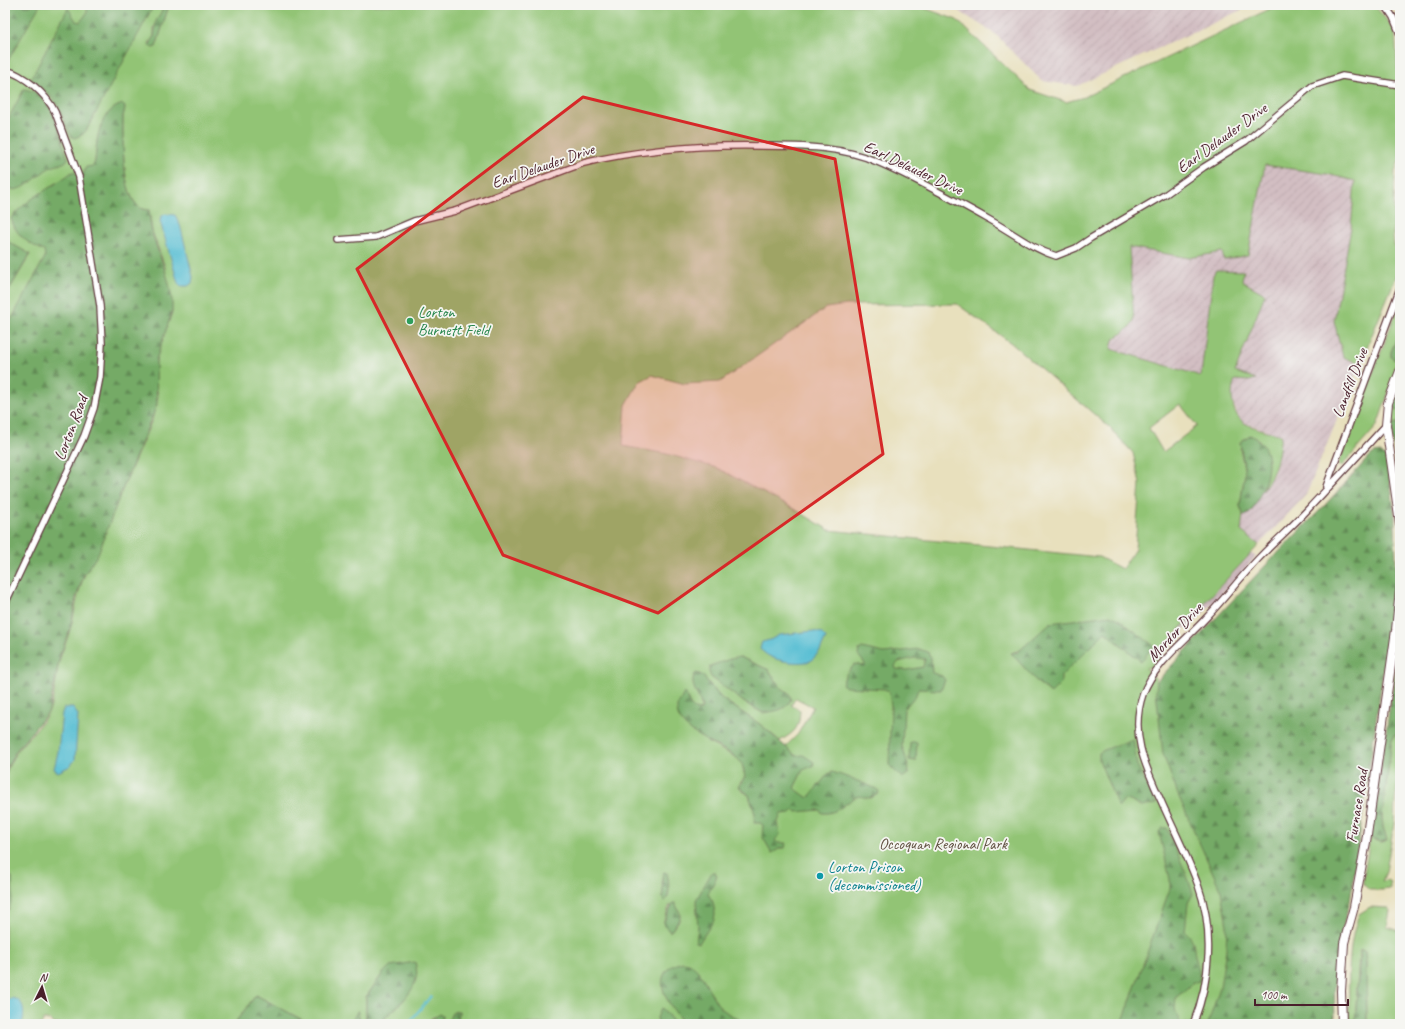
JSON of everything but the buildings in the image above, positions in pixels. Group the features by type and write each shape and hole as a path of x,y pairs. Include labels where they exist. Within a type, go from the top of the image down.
{"main road":[{"path":"1400,371 1388,403 1386,425 1400,524"},
{"name":"Furnace Road","path":"1342,1024 1341,984 1344,943 1354,907 1366,842 1396,630 1400,590"}],"street":[{"path":"1385,5 1400,34"},
{"name":"Lorton Road","path":"5,70 22,78 50,102 79,177 101,312 102,359 98,392 84,436 5,604"},
{"name":"Earl Delauder Drive","path":"338,240 376,237 414,222 455,211 584,163 628,153 691,147 800,146 856,154 880,163 992,221 1037,250 1056,256 1076,248 1090,238 1166,194 1204,167 1246,141 1312,86 1342,76 1400,85"},
{"name":"Landfill Drive","path":"1326,489 1334,462 1400,288"},
{"name":"Mordor Drive","path":"1193,1024 1201,1000 1207,972 1208,945 1205,915 1198,885 1141,754 1137,728 1139,706 1148,682 1176,646 1205,619 1258,559 1312,505 1386,425"}],"highlighted area":[{"path":"583,97 835,159 883,454 658,613 503,555 357,269"}],"shaded area":[{"path":"949,5 1252,5 1077,86 1042,81 994,33"},
{"path":"1265,164 1327,174 1355,181 1343,357 1360,364 1306,495 1259,545 1241,531 1240,506 1272,477 1277,462 1280,435 1242,422 1237,414 1232,399 1232,387 1235,380 1255,378 1235,373 1265,294 1242,281 1244,271 1216,271 1213,275 1202,376 1111,349 1113,340 1129,328 1134,321 1129,246 1189,258 1222,252 1224,260"},
{"path":"1231,537 1256,557 1192,625 1178,632 1162,610"}],"green space":[{"name":"Occoquan Regional Park","path":"5,5 165,5 154,28 154,36 149,43 156,47 169,5 916,5 957,20 1030,90 1066,102 1084,97 1278,5 1374,5 1395,30 1400,107 1400,158 1395,171 1393,236 1398,272 1360,364 1343,357 1334,321 1351,228 1355,181 1327,174 1265,165 1248,255 1224,260 1222,252 1189,258 1129,247 1134,321 1129,328 1113,340 1111,349 1201,376 1213,275 1216,270 1244,271 1242,281 1265,294 1235,372 1256,379 1249,381 1235,380 1232,390 1232,401 1238,417 1242,421 1254,427 1281,435 1276,464 1263,491 1267,471 1267,457 1262,445 1258,439 1240,448 1245,473 1240,506 1243,514 1241,531 1259,545 1160,650 1159,658 1152,667 1146,668 1161,685 1341,929 1334,984 1335,1024 689,1024 671,1005 684,1024 675,1024 663,1010 657,1018 659,1024 458,1024 459,1011 452,1013 447,1024 441,1024 443,1016 433,1017 424,1024 379,1024 404,1000 383,973 366,997 366,1024 360,1024 358,1011 353,1019 337,1024 310,1024 256,995 234,1024 53,1024 50,1020 43,1020 42,1024 5,1024 5,911 9,910 12,877 5,870 5,777 19,748 37,728 51,707 59,661 70,631 78,594 83,579 152,420 158,396 155,378 156,360 172,312 165,267 152,231 149,210 140,208 134,201 129,191 126,179 123,138 123,116 125,108 123,105 110,111 102,123 98,137 95,162 93,166 89,167 5,625 5,297 30,255 5,240","holes":["957,304 1011,343 1109,427 1133,453 1140,483 1135,549 1122,569 1099,557 829,530 796,510 717,468 667,454 623,446 626,405 639,382 652,375 685,384 720,382 826,308 847,305","1180,404 1197,426 1163,452 1149,428","1117,618 1141,661 1105,632 1061,676 1011,653","740,657 769,670 780,687 789,693 763,713 745,703 711,677","702,675 721,698 761,725 780,741 796,729 799,721 800,710 791,705 796,698 813,707 798,734 786,746 789,751 754,810 749,795 741,790 740,783 745,777 742,763 739,759 709,743 680,720 686,694 689,703 695,709 701,710 701,701 696,693","664,872 668,881 668,897 663,899 662,878","670,905 680,919 671,931 669,931 663,923"]},
{"path":"5,5 40,5 6,64 5,64"},
{"path":"87,5 154,5 86,131 82,135 74,138 71,136 56,103 50,95 31,79 68,8 76,21 80,22 87,13"},
{"path":"165,5 169,5 156,47 153,48 149,46 154,36 156,21"},
{"path":"24,89 34,92 49,106 54,116 68,159 63,163 46,170 23,187 12,190 5,185 7,121"},
{"path":"123,104 125,108 123,116 124,165 129,191 134,201 140,208 149,210 152,232 171,291 172,312 156,360 157,405 122,490 98,554 84,575 76,598 71,626 60,656 49,711 16,751 8,766 5,777 5,331 45,257 44,251 28,242 19,234 11,218 24,205 72,172 83,175 86,167 93,166 102,123 110,111"},
{"path":"5,240 30,254 5,297"},
{"path":"1400,302 1400,330 1391,352 1391,357 1395,360 1400,359 1377,426 1341,467 1338,465"},
{"path":"1400,330 1400,359 1395,360 1391,357 1391,352"},
{"path":"1400,380 1400,411 1396,410 1392,403"},
{"path":"1392,403 1396,410 1400,411 1400,423 1390,424"},
{"path":"1400,423 1400,489 1390,424"},
{"path":"1250,435 1259,441 1264,448 1268,466 1264,485 1252,511 1244,516 1240,506 1245,473 1240,442"},
{"path":"1380,452 1387,459 1395,516 1396,570 1389,631 1350,902 1339,947 1335,977 1335,1024 1208,1024 1220,987 1226,949 1227,926 1221,891 1178,795 1163,754 1156,691 1157,681 1369,457 1374,453"},
{"path":"1110,615 1117,618 1154,646 1141,661 1105,632 1061,676 1061,683 1051,693 1038,683 1011,653 1018,652 1050,623"},
{"path":"862,648 884,653 919,649 928,652 931,658 932,673 942,676 945,680 941,690 918,689 916,695 904,709 902,746 909,768 908,774 902,778 889,765 891,706 889,691 884,689 846,687 842,684 846,674 855,664 864,666 865,664 858,655 859,650","holes":["914,658 925,659 923,667 906,670 896,669 895,666 898,662"]},
{"path":"740,657 769,670 780,687 789,693 791,699 786,706 780,710 763,713 745,703 711,677 709,672 710,666"},
{"path":"1397,658 1400,658 1397,719 1400,720 1400,729 1392,739 1382,817 1387,840 1380,842 1370,838"},
{"path":"696,673 702,675 721,698 761,725 796,756 803,755 814,762 813,766 803,770 794,788 808,798 828,774 832,772 876,789 879,791 878,794 870,798 859,796 856,797 832,812 822,813 820,810 797,812 795,810 790,813 781,814 778,822 780,835 775,840 778,843 786,843 785,848 781,848 772,853 762,836 763,825 760,823 754,823 755,814 749,795 739,787 745,777 739,760 733,755 692,732 678,716 677,707 684,693 686,694 692,707 701,710 701,703 693,686"},
{"path":"1400,729 1400,769 1395,800 1394,823 1386,872 1382,881 1387,880 1390,882 1390,889 1369,890 1363,884 1363,880 1370,838 1380,842 1387,840 1382,817 1392,739"},
{"path":"1133,739 1137,765 1156,804 1142,807 1130,801 1124,800 1118,807 1099,760 1099,753"},
{"path":"910,742 917,742 916,761 909,760"},
{"path":"1162,828 1167,828 1193,894 1188,903 1185,931 1194,944 1199,972 1199,981 1192,984 1176,997 1175,1009 1180,1024 1122,1024 1170,888 1170,879 1159,832"},
{"path":"5,870 12,877 13,895 9,910 5,911"},
{"path":"664,872 667,873 669,888 668,896 665,901 663,899 662,877"},
{"path":"712,872 715,872 717,876 708,894 713,902 715,914 714,920 699,943 696,942 698,927 696,900"},
{"path":"673,903 675,903 680,913 680,918 671,931 669,931 663,923"},
{"path":"1370,907 1388,908 1390,911 1387,927 1400,931 1400,1024 1367,1024 1366,962 1365,952 1362,950 1359,951 1355,1024 1349,1024 1349,969 1352,941 1359,914"},
{"path":"1362,950 1365,952 1366,962 1367,1024 1355,1024 1360,951"},
{"path":"415,962 417,972 415,981 412,989 406,997 379,1024 366,1024 366,997 383,973 390,966"},
{"path":"683,962 690,964 700,974 717,1004 722,1009 746,1024 684,1024 670,1005 663,989 662,982 664,975 669,968"},
{"path":"256,995 310,1024 234,1024"},
{"path":"661,1008 675,1024 659,1024 657,1018"},
{"path":"358,1010 360,1024 337,1024 353,1019"},
{"path":"459,1011 458,1024 447,1024 452,1013"},
{"path":"440,1014 443,1016 441,1024 424,1024"}],"water":[{"path":"165,214 175,215 180,225 193,277 192,283 188,286 181,286 178,283 160,221 161,217"},
{"path":"813,631 821,633 826,638 820,651 811,661 783,661 769,656 760,648 762,642 779,635"},
{"path":"64,708 73,708 78,715 75,760 70,766 58,772 54,769"},
{"path":"12,998 16,999 22,1004 24,1016 22,1024 5,1024 5,1002"}],"waterway":[{"path":"408,1024 431,996"}],"place":[{"name":"Lorton Burnett Field","path":"410,321"},
{"name":"Lorton Prison (decommissioned)","path":"820,876"}]}
